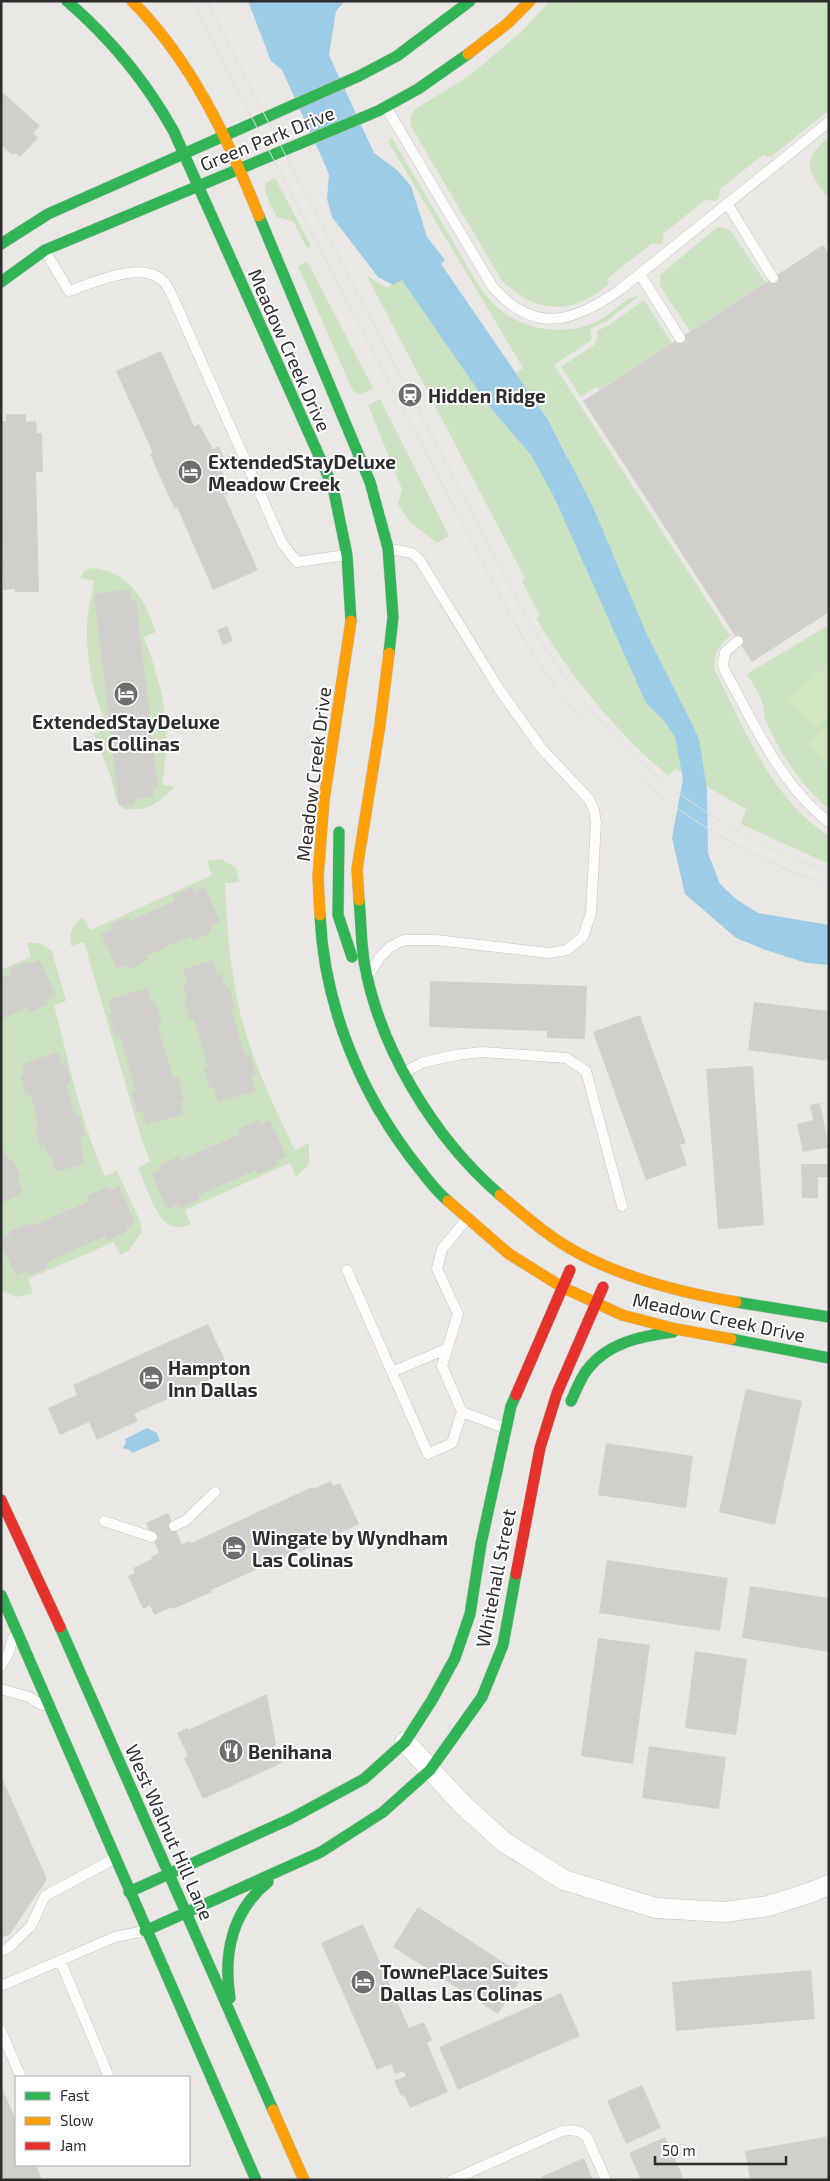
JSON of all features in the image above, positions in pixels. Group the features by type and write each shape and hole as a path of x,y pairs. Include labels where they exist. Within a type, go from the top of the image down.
{"street":[{"name":"Meadow Creek Drive","path":"68,1 94,24 125,56 157,100 333,487 351,554 351,626 323,819 318,876 321,944 330,988 344,1036 368,1092 400,1145 438,1192 508,1254 562,1287 622,1315 684,1330 829,1358"},
{"name":"Meadow Creek Drive","path":"132,1 154,23 192,76 224,136 240,169 370,482 384,549 393,617 380,724 357,869 364,960 377,1013 403,1073 461,1156 496,1191 531,1221 578,1252 612,1269 695,1295 829,1317"},
{"name":"Green Park Drive","path":"1,244 48,214 360,76 397,56 470,1"},
{"name":"Green Park Drive","path":"1,282 44,250 290,149 382,108 418,89 446,71 508,23 530,1"},
{"path":"323,819 339,830 338,915 352,959 377,1013"},
{"name":"Whitehall Street","path":"129,1892 290,1819 364,1779 405,1742 432,1700 455,1658 470,1614 481,1544 511,1406 578,1252"},
{"path":"508,1254 527,1280"},
{"name":"Whitehall Street","path":"146,1931 320,1852 383,1812 430,1770 482,1697 503,1646 540,1448 557,1393 612,1269"},
{"path":"540,1313 542,1331"},
{"path":"540,1448 563,1413 588,1368 608,1350 645,1336 684,1330"},
{"name":"West Walnut Hill Lane","path":"1,1500 79,1669 304,2180"},
{"path":"1,1595 114,1859 256,2180"},
{"path":"405,1742 461,1803 504,1842 564,1880 656,1908 724,1912 768,1906 829,1885"},
{"path":"237,2029 228,1993 228,1957 236,1924 242,1909 253,1894 285,1868"}],"lane":[{"path":"382,108 492,286 513,307 537,317 566,318 583,313 598,305 640,274 829,122"},
{"path":"727,203 773,278"},
{"path":"44,250 68,291 115,275 143,271 164,281 282,543 297,562 351,554"},
{"path":"640,274 680,338"},
{"path":"368,976 380,957 390,947 404,940 436,940 549,953 566,950 584,937 591,912 596,822 590,799 541,748 499,689 419,559 412,553 384,549"},
{"path":"738,641 725,652 723,665 726,671 792,786 808,805 829,822"},
{"path":"403,1073 424,1062 482,1052 566,1058 586,1071 622,1206"},
{"path":"347,1270 428,1454 452,1443 462,1412 442,1366 458,1314 437,1269 442,1249 467,1219"},
{"path":"392,1372 446,1349"},
{"path":"462,1412 506,1428"},
{"path":"174,1526 185,1521 214,1492"},
{"path":"104,1521 152,1537"},
{"path":"1,1666 8,1654 13,1638 7,1607"},
{"path":"1,1689 29,1697 44,1706 60,1732"},
{"path":"1,1950 8,1948 31,1926 44,1896 114,1859"},
{"path":"1,1997 2,1985 115,1937 146,1931"},
{"path":"60,1960 109,2076"},
{"path":"1,2031 21,2076"},
{"path":"452,2180 562,2131 570,2130 582,2132 587,2137 606,2180"}],"green space":[{"path":"550,1 829,1 829,110 771,157 763,155 720,189 719,198 715,201 705,200 663,234 661,244 651,244 609,277 608,285 580,302 554,307 528,300 502,281 412,128 410,119 417,108 469,76 520,33"},
{"path":"829,137 829,199 812,174 810,160 813,153"},
{"path":"392,138 474,279 487,297 503,312 527,325 544,329 562,330 587,326 606,316 627,300 639,296 607,321 590,329 592,338 590,341 554,365 730,636 717,652 715,671 749,739 775,783 809,821 829,836 829,864 741,824 746,809 676,769 668,776 612,722 596,703 564,662 536,618 540,616 522,581 525,578 367,276 387,288 402,279 488,405 531,455 568,457 548,420 516,373 523,368 388,141"},
{"path":"275,178 311,246 307,248 293,221 277,217 267,198 269,197 266,195 265,184"},
{"path":"721,227 731,231 765,282 690,331 660,286 660,275 716,228"},
{"path":"307,261 373,388 360,395 353,391 298,266"},
{"path":"644,300 672,343 599,390 596,387 581,397 561,367 594,345 598,336 597,331 609,325"},
{"path":"380,399 449,536 437,543 410,522 398,504 402,489 368,405"},
{"name":"ExtendedStayDeluxe Las Collinas","path":"93,568 117,575 134,590 147,609 156,632 144,637 157,674 164,709 166,745 162,784 174,787 158,802 140,809 124,809 117,802 111,777 94,735 108,727 94,691 89,666 87,621 94,581 80,578 85,570"},
{"path":"829,625 829,809 809,790 785,757 766,721 763,704 747,674"},
{"path":"829,663 829,715 814,728 788,700"},
{"path":"829,724 829,767 807,744"},
{"path":"221,859 236,868 239,882 225,883 231,964 245,1030 264,1082 295,1150 309,1143 309,1164 296,1177 290,1163 185,1210 191,1224 177,1227 168,1224 159,1215 138,1168 150,1161 142,1141 84,942 71,946 70,937 74,926 83,917 90,930 100,926 212,875 207,861"},
{"path":"27,942 42,944 52,951 66,1001 54,1005 89,1135 105,1176 117,1171 139,1219 142,1232 129,1250 120,1255 114,1242 28,1279 33,1293 17,1297 1,1290 1,970 31,957"}],"water":[{"path":"248,1 345,1 336,11 329,55 374,153 397,170 411,186 427,237 445,260 441,264 548,420 592,505 648,637 699,739 707,790 708,853 720,884 736,899 758,913 829,925 829,965 806,963 736,938 685,894 672,838 683,779 675,737 664,721 646,703 554,497 531,455 488,405 402,280 393,285 378,277 332,217 327,199 329,175 326,167 282,70 271,61"},
{"path":"147,1428 157,1433 160,1441 132,1453 130,1450 123,1448 126,1442 125,1439"}],"building":[{"path":"1,91 40,126 33,133 38,138 20,157 15,153 12,155 1,145"},
{"path":"823,245 829,253 829,612 752,662 583,401"},
{"name":"ExtendedStayDeluxe Meadow Creek","path":"161,351 194,426 199,424 213,449 219,446 226,463 220,466 230,492 224,495 258,570 213,590 177,507 174,508 150,454 153,453 116,371"},
{"path":"6,414 26,414 26,422 36,421 37,433 42,433 43,472 36,472 39,592 15,592 15,589 3,590 1,421 6,421"},
{"name":"ExtendedStayDeluxe Las Collinas","path":"130,589 131,601 136,600 158,787 153,788 154,797 134,799 135,804 119,806 94,594"},
{"path":"227,626 233,641 223,645 217,630"},
{"path":"193,887 195,892 205,887 220,922 209,927 212,932 193,941 191,936 146,956 148,960 129,969 127,965 117,969 101,934 112,929 110,925 128,917 130,921 175,901 173,896"},
{"path":"40,960 56,995 46,1000 48,1004 29,1013 27,1008 1,1019 1,979 11,974 9,970 29,961 30,964"},
{"path":"213,960 217,975 221,973 226,988 229,987 235,1007 231,1009 245,1056 250,1054 256,1075 251,1076 256,1091 218,1102 214,1087 210,1089 204,1068 208,1067 194,1019 190,1021 184,1000 187,999 183,984 188,983 183,969"},
{"path":"430,981 587,986 585,1039 547,1038 547,1031 429,1027"},
{"path":"147,988 151,1002 155,1001 162,1022 157,1024 173,1078 178,1077 184,1101 180,1102 184,1114 146,1125 142,1111 138,1113 131,1092 136,1091 120,1036 115,1037 109,1015 113,1014 108,1000"},
{"path":"754,1002 829,1011 829,1061 748,1050"},
{"path":"640,1015 686,1143 680,1145 687,1165 646,1180 593,1032"},
{"path":"58,1052 61,1064 66,1062 71,1083 66,1084 75,1116 79,1114 85,1135 80,1136 83,1147 80,1147 85,1164 56,1172 52,1156 48,1157 45,1146 40,1147 35,1126 39,1125 30,1094 26,1095 20,1075 24,1074 22,1064"},
{"path":"753,1066 764,1225 718,1229 706,1069"},
{"path":"820,1103 829,1147 803,1152 797,1124 813,1120 810,1105"},
{"path":"258,1120 260,1124 270,1120 286,1156 276,1161 278,1165 258,1174 256,1170 197,1196 199,1200 180,1208 178,1204 167,1209 151,1173 161,1169 159,1165 180,1156 181,1160 240,1134 238,1129"},
{"path":"1,1144 8,1160 12,1158 21,1178 17,1179 23,1193 1,1203"},
{"path":"801,1164 829,1164 829,1177 818,1177 818,1198 802,1198"},
{"path":"119,1186 135,1223 125,1228 127,1231 107,1241 105,1236 46,1263 48,1267 29,1275 28,1271 16,1276 1,1243 1,1239 10,1236 8,1232 29,1223 30,1227 89,1201 87,1196 107,1187 109,1191"},
{"name":"Hampton Inn Dallas","path":"208,1324 230,1371 134,1414 138,1421 97,1440 89,1422 60,1435 48,1408 77,1395 73,1385"},
{"path":"746,1389 802,1401 775,1525 719,1512"},
{"path":"606,1443 693,1456 686,1508 598,1495"},
{"name":"Wingate by Wyndham Las Colinas","path":"331,1481 333,1486 340,1483 359,1524 295,1555 294,1553 173,1609 172,1607 154,1615 150,1605 143,1609 128,1576 135,1573 133,1568 152,1559 151,1557 159,1553 146,1523 168,1513 182,1544 190,1541 191,1543 312,1487 313,1489"},
{"path":"607,1560 728,1578 720,1631 599,1613"},
{"path":"750,1586 829,1598 829,1652 742,1638"},
{"path":"598,1638 650,1645 633,1764 581,1756"},
{"path":"695,1651 747,1659 736,1735 685,1728"},
{"name":"Benihana","path":"267,1694 276,1745 274,1746 282,1763 203,1799 184,1758 188,1756 177,1733 187,1728 188,1730"},
{"path":"649,1746 726,1757 719,1809 642,1798"},
{"path":"1,1776 47,1879 10,1934 1,1938"},
{"name":"TownePlace Suites Dallas Las Colinas","path":"418,1907 523,1975 498,2014 393,1947"},
{"name":"TownePlace Suites Dallas Las Colinas","path":"363,1924 409,2028 424,2022 432,2040 427,2043 448,2092 410,2108 404,2095 401,2096 394,2081 406,2076 403,2071 395,2074 391,2064 377,2070 321,1943"},
{"path":"811,1970 815,2019 676,2031 672,1982"},
{"name":"TownePlace Suites Dallas Las Colinas","path":"561,1993 580,2036 458,2090 439,2047"},
{"path":"642,2085 661,2128 626,2144 607,2101"},
{"path":"1,2086 15,2118 15,2166 36,2166 42,2180 1,2180"},
{"path":"829,2136 829,2180 750,2180 745,2151"},
{"path":"665,2137 683,2177 676,2180 641,2180 629,2153"},
{"path":"584,2158 593,2180 543,2180 541,2177"}],"tram line":[{"path":"193,1 507,609 536,658 568,703 602,743 641,779 682,812 727,840 776,865 829,886"},
{"path":"207,1 519,603 547,650 577,693 611,732 648,768 688,800 731,828 778,852 829,872"}],"traffic: fast":[{"path":"67,1 113,46 152,95 174,132 333,487 347,555 351,621"},
{"path":"1,244 48,214 359,76 397,56 470,1"},
{"path":"1,282 45,250 378,111 418,89 468,54"},
{"path":"259,216 370,482 388,548 393,617 389,653"},
{"path":"339,832 338,915 352,957"},
{"path":"359,900 363,954 371,994 396,1058 432,1119 453,1147 500,1195"},
{"path":"320,915 329,983 349,1048 363,1080 398,1140 428,1180 448,1201"},
{"path":"736,1302 829,1317"},
{"path":"571,1401 580,1381 595,1361 604,1353 626,1342 673,1332"},
{"path":"731,1339 829,1358"},
{"path":"129,1892 290,1819 364,1779 405,1742 432,1700 455,1658 470,1614 481,1544 511,1406 516,1395"},
{"path":"145,1931 321,1852 383,1812 430,1770 482,1697 503,1645 516,1574"},
{"path":"1,1595 256,2180"},
{"path":"60,1627 273,2110"},
{"path":"230,1998 228,1965 233,1934 246,1906 268,1882"}],"traffic: slow":[{"path":"132,1 172,49 206,102 221,130 259,216"},
{"path":"468,54 508,23 530,1"},
{"path":"320,915 318,877 324,800 351,621"},
{"path":"359,900 357,869 380,725 389,653"},
{"path":"500,1195 538,1227 580,1254 598,1263 656,1284 736,1302"},
{"path":"448,1201 509,1254 562,1287 622,1315 676,1329 731,1339"},
{"path":"273,2110 304,2180"}],"traffic: jam":[{"path":"516,1395 570,1270"},
{"path":"516,1574 540,1448 557,1393 603,1287"},
{"path":"1,1500 60,1627"}],"place":[{"name":"Hidden Ridge","path":"410,395"},
{"name":"ExtendedStayDeluxe Meadow Creek","path":"190,472"},
{"name":"ExtendedStayDeluxe Las Collinas","path":"126,694"},
{"name":"Hampton Inn Dallas","path":"151,1378"},
{"name":"Wingate by Wyndham Las Colinas","path":"234,1548"},
{"name":"Benihana","path":"231,1751"},
{"name":"TownePlace Suites Dallas Las Colinas","path":"363,1982"}]}
